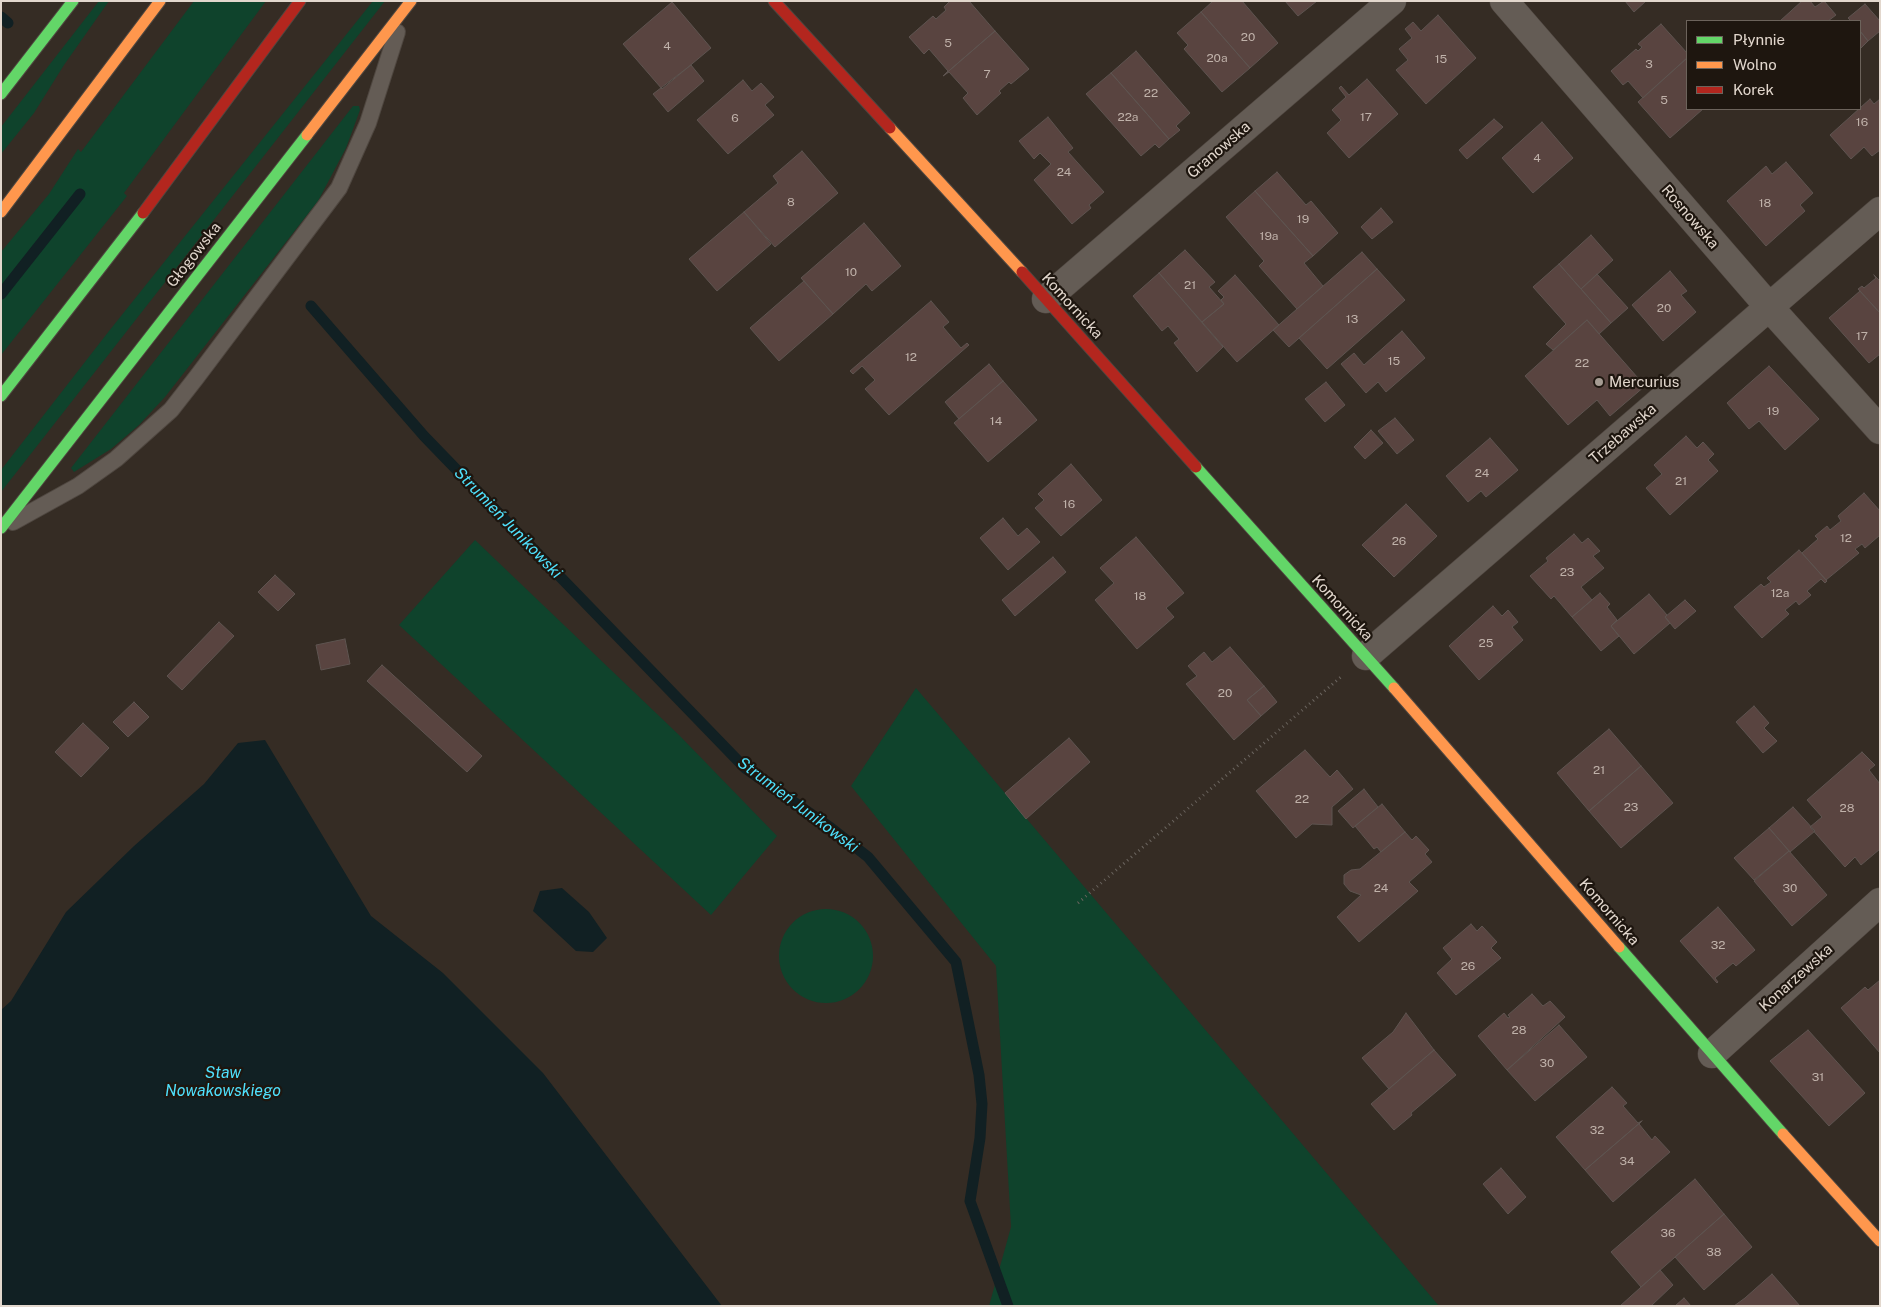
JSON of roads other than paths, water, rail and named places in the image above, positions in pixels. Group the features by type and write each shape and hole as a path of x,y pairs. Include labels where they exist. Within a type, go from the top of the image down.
{"street":[{"path":"1,94 73,1"},
{"path":"1,212 160,1"},
{"path":"1,396 105,265 300,1"},
{"name":"Komornicka","path":"774,1 1046,299 1366,656 1712,1054 1880,1241"},
{"name":"Granowska","path":"1046,299 1392,1"},
{"name":"Rosnowska","path":"1504,1 1770,308 1880,430"},
{"name":"Głogowska","path":"1,528 409,4"},
{"name":"Trzebawska","path":"1366,656 1880,211"},
{"name":"Konarzewska","path":"1712,1054 1880,902"}],"lane":[{"path":"1,528 78,486 116,459 171,410 196,378 339,188 368,124 388,56 409,4"}],"water":[{"name":"Staw Nowakowskiego","path":"265,740 371,916 443,973 543,1073 722,1306 1,1306 1,1010 11,1001 66,912 134,846 204,784 238,743"},
{"path":"562,888 589,912 607,938 593,952 576,951 533,911 540,891"}],"waterway":[{"name":"Strumień Junikowski","path":"1,17 8,23"},
{"path":"1,294 80,194"},
{"name":"Strumień Junikowski","path":"311,306 424,436 745,768 831,828 868,857 956,962 979,1075 982,1104 980,1138 970,1201 1008,1306"}],"place":[{"name":"Mercurius","path":"1599,382"}]}
